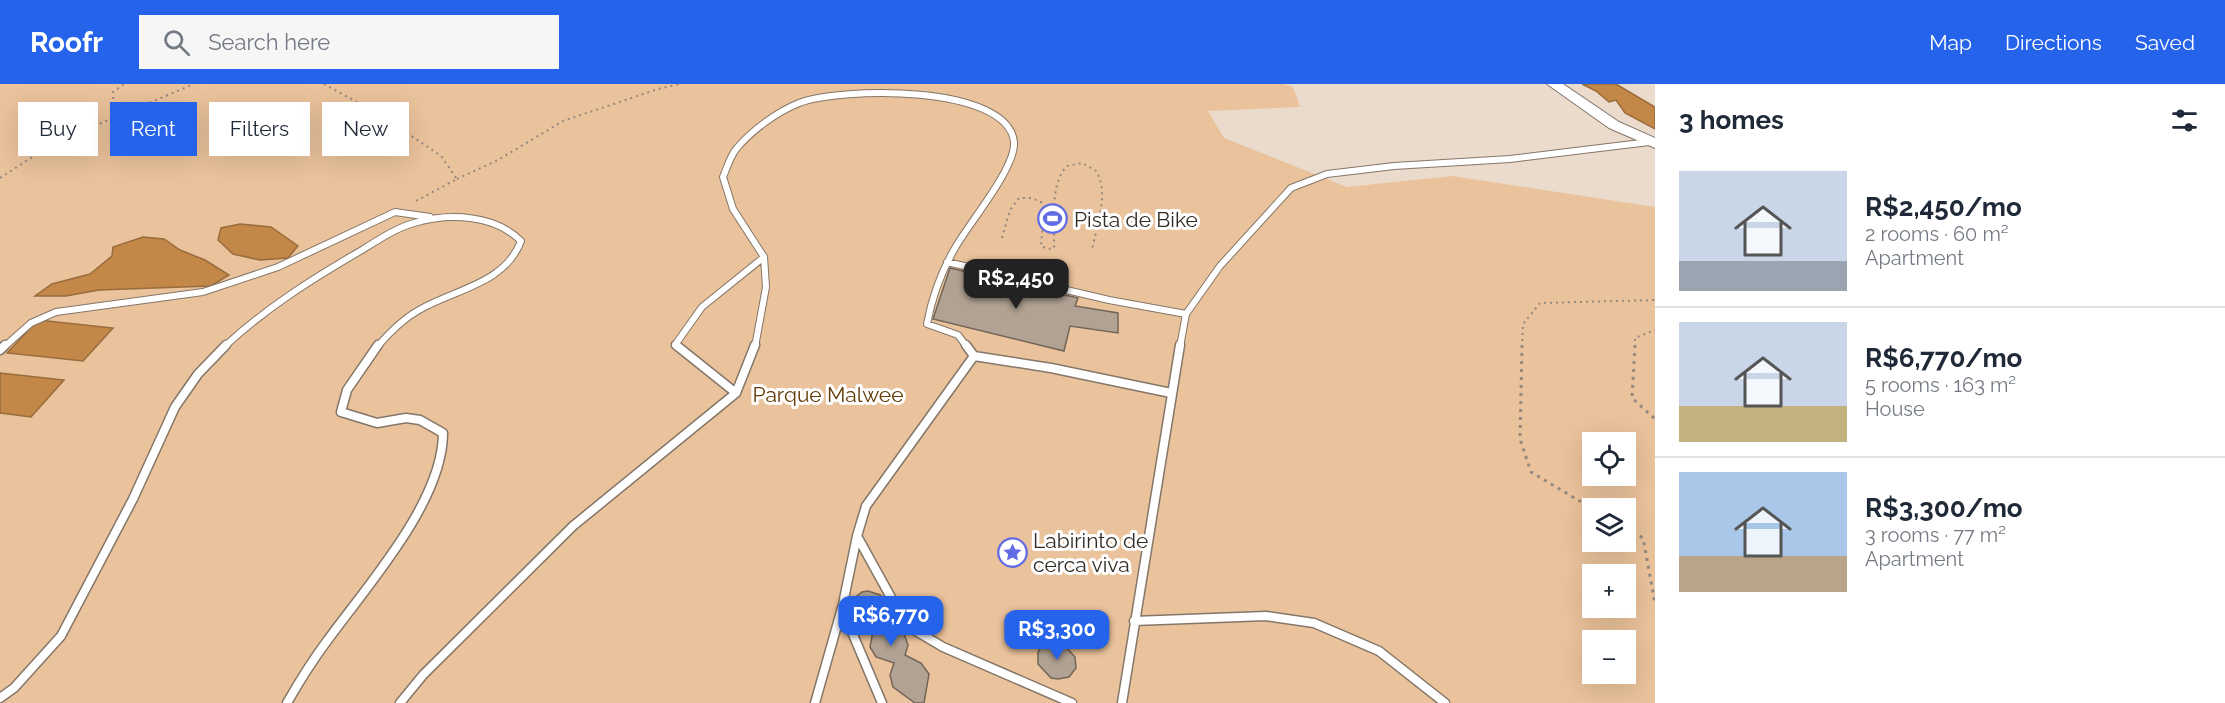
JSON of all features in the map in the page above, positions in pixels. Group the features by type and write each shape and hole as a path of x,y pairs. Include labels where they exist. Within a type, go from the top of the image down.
{"main road":[{"path":"1554,84 1614,125 1652,143"}],"lane":[{"path":"400,703 423,675 573,526 736,393 754,351 766,287 764,257 733,209 723,177 736,149 798,104 823,94 845,91 935,88 973,96"},
{"path":"983,98 1006,114 1015,140 1010,167 947,262 930,306 927,324 958,335 974,356 1051,368 1171,393"},
{"path":"1122,703 1171,393 1186,314 1220,266 1291,188 1327,174 1394,166 1510,159 1652,143"},
{"path":"0,350 39,318 56,312 204,292 278,267 395,212 433,217"},
{"path":"0,699 14,688 61,636 133,499 175,407 198,374 226,345 296,288 412,223 446,216 495,223 510,231 521,241 519,252 507,266 479,283 417,310 373,350 348,386 341,405 341,412 377,423 406,418 420,420 443,434 447,444 432,483 407,528 379,572 326,643 288,703"},
{"path":"736,393 675,345 702,307 764,257"},
{"path":"947,262 1109,300 1186,314"},
{"path":"815,703 866,506 974,356"},
{"path":"857,536 899,612 916,631 943,647 1072,703"},
{"path":"844,598 849,625 882,703"},
{"path":"1134,621 1266,616 1314,623 1379,651 1445,703"}],"path":[{"path":"113,102 113,93 124,84"},
{"path":"150,102 194,84"},
{"path":"324,84 382,116 441,156 457,179"},
{"path":"395,212 498,160 563,121 657,88 680,84"},
{"path":"0,178 54,144 110,119"},
{"path":"1002,238 1014,202 1019,198 1031,198 1041,202 1044,209 1041,246 1048,249 1054,248 1057,185 1065,168 1071,163 1082,164 1094,168 1100,176 1092,250"},
{"path":"1582,502 1531,472 1520,439 1523,324 1540,303 1655,300"},
{"path":"1655,330 1635,338 1632,398 1655,419"},
{"path":"1636,533 1643,537 1655,603"}],"green space":[{"name":"Parque Malwee","path":"0,84 1282,84 1293,87 1300,107 1208,111 1224,138 1347,187 1452,176 1655,207 1655,703 0,703"}],"shaded area":[{"path":"1582,84 1616,84 1655,107 1655,129 1625,113 1616,100 1609,102 1596,91"},
{"path":"240,224 271,227 298,246 288,258 260,260 233,254 218,240 221,228"},
{"path":"143,237 164,239 180,250 205,260 229,275 211,286 99,290 66,296 35,296 52,284 90,274 112,256 113,247"},
{"path":"38,320 113,328 83,361 7,353"},
{"path":"0,373 64,380 31,417 0,413"}],"building":[{"path":"950,268 1078,298 1075,306 1118,313 1118,333 1070,326 1064,351 933,319"},
{"path":"868,591 884,599 887,610 885,623 904,634 908,645 905,655 921,663 929,674 924,703 915,703 893,687 890,675 894,663 876,657 870,647 873,631 854,618 852,600 862,592"},
{"path":"1053,643 1066,647 1075,657 1076,668 1069,677 1051,678 1038,664 1038,652 1041,647"}],"place":[{"name":"Pista de Bike","path":"1053,219"},
{"name":"Labirinto de cerca viva","path":"1012,552"}]}
